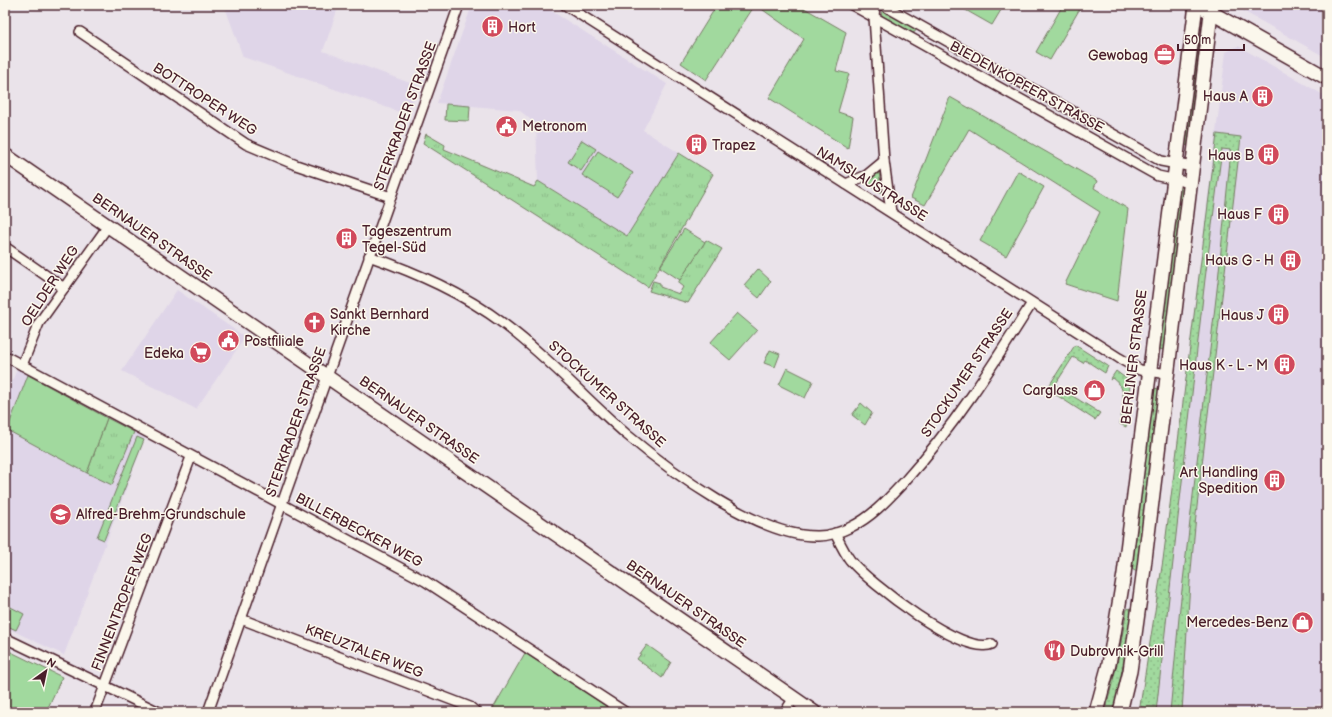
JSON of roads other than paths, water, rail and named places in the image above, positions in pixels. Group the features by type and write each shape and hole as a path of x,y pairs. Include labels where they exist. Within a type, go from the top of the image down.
{"main road":[{"name":"BERLINER STRASSE","path":"1096,712 1109,664 1120,603 1148,372 1196,5"},
{"path":"1199,5 1212,8 1327,78"},
{"path":"1120,712 1130,671 1169,374 1212,8"},
{"name":"BERNAUER STRASSE","path":"5,155 814,712"}],"street":[{"name":"STERKRADER STRASSE","path":"208,712 459,5"},
{"name":"NAMSLAUSTRASSE","path":"565,5 1119,358 1140,370 1169,374"},
{"name":"BIEDENKOPFER STRASSE","path":"852,5 1158,176 1191,183"},
{"path":"875,5 874,17 884,161 891,212"},
{"name":"BIEDENKOPFER STRASSE","path":"883,5 1161,161 1193,167"},
{"name":"BOTTROPER WEG","path":"80,32 246,144 296,164 391,197"},
{"path":"846,184 867,175 884,161"},
{"name":"OELDER WEG","path":"22,365 39,323 108,226"},
{"path":"5,247 64,288"},
{"name":"STOCKUMER STRASSE","path":"369,256 426,278 456,293 503,323 541,353 627,434 696,485 744,513 784,531 820,536 835,533 852,526 872,514 917,468 966,404 1032,303"},
{"name":"BILLERBECKER WEG","path":"5,356 425,581 621,711"},
{"name":"FINNENTROPER WEG","path":"95,712 191,457"},
{"path":"835,533 850,561 872,582 900,604 932,625 964,640 982,646 992,644"},
{"name":"KREUZTALER WEG","path":"241,619 470,706 476,712"},
{"path":"5,638 160,712"},
{"path":"785,712 794,698"}],"place":[{"name":"Hort","path":"493,27"},
{"name":"Gewobag","path":"1164,55"},
{"name":"Haus A","path":"1263,96"},
{"name":"Metronom","path":"506,126"},
{"name":"Trapez","path":"696,145"},
{"name":"Haus B","path":"1269,155"},
{"name":"Haus F","path":"1278,214"},
{"name":"Tageszentrum Tegel-Süd","path":"347,239"},
{"name":"Haus G - H","path":"1290,260"},
{"name":"Haus J","path":"1279,315"},
{"name":"Sankt Bernhard Kirche","path":"315,322"},
{"name":"Postfiliale","path":"228,341"},
{"name":"Edeka","path":"200,353"},
{"name":"Haus K - L - M","path":"1284,365"},
{"name":"Carglass","path":"1094,390"},
{"name":"Art Handling Spedition","path":"1274,480"},
{"name":"Alfred-Brehm-Grundschule","path":"61,514"},
{"name":"Mercedes-Benz","path":"1303,622"},
{"name":"Dubrovnik-Grill","path":"1055,651"}]}
